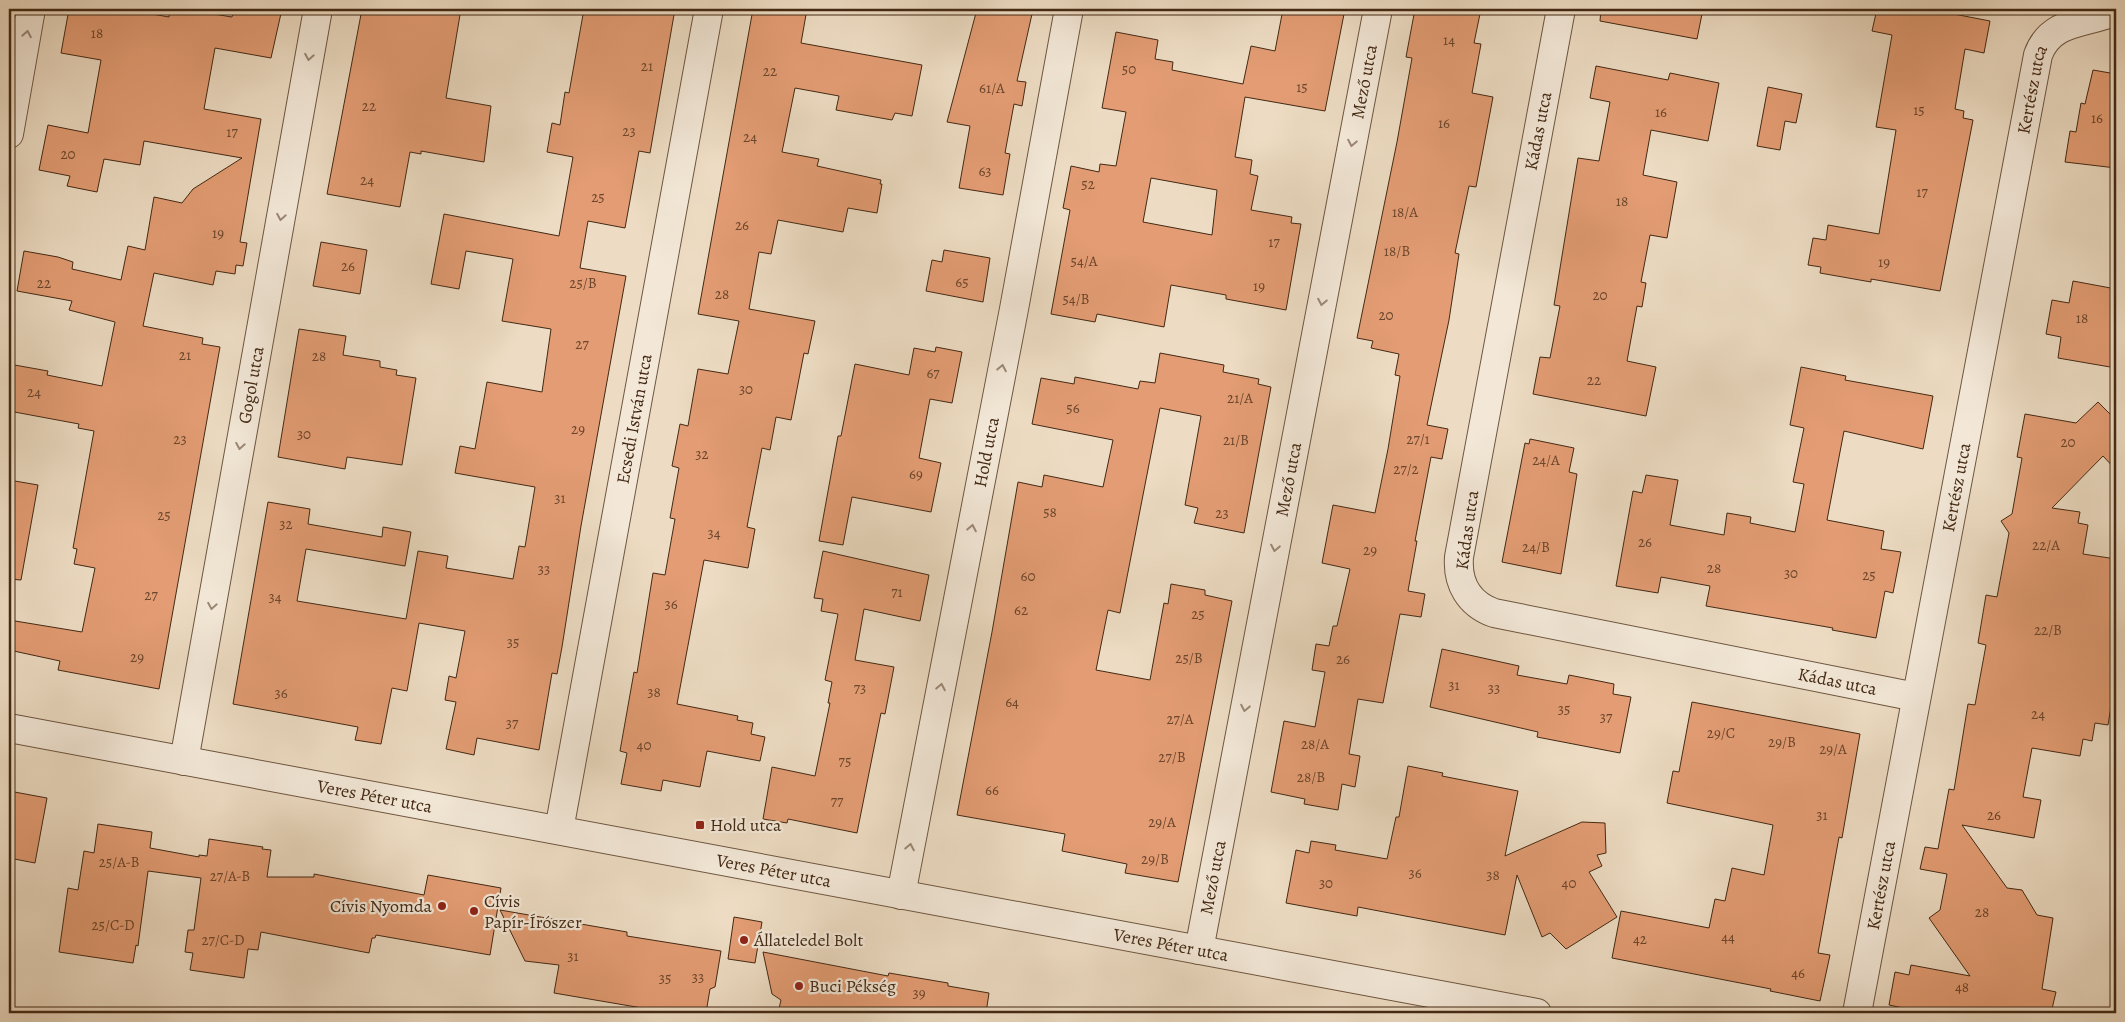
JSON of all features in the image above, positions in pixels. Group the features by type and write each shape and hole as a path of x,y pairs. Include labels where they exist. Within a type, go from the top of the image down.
{"street":[{"path":"9,134 31,9"},
{"name":"Gogol utca","path":"184,761 318,9"},
{"name":"Ecsedi István utca","path":"559,830 709,9"},
{"name":"Hold utca","path":"900,895 1014,309 1069,9"},
{"name":"Mező utca","path":"1199,950 1378,9"},
{"name":"Kádas utca","path":"1561,9 1459,557 1460,578 1464,588 1475,602 1494,613 1916,697"},
{"name":"Kertész utca","path":"1857,1013 2038,55 2048,37 2059,28 2116,11"},
{"name":"Veres Péter utca","path":"9,728 1537,1013"}],"building":[{"path":"69,9 91,13 92,9 124,9 169,17 170,9 183,9 232,17 234,9 282,9 271,58 215,48 204,109 261,119 240,242 247,243 243,266 236,265 235,274 216,271 213,285 154,273 143,326 203,338 202,344 220,347 159,689 58,670 60,661 9,650 9,620 82,632 95,568 74,564 77,549 73,548 94,431 78,428 79,424 9,411 9,364 48,371 47,375 102,386 115,322 69,310 72,301 17,291 24,251 58,257 73,262 72,269 121,280 128,246 145,250 154,197 182,203 193,189 242,158 144,141 140,165 104,159 97,192 67,186 70,176 39,170 48,125 88,133 101,60 61,53"},
{"path":"362,9 461,9 446,98 491,106 484,162 421,151 421,154 410,152 400,207 327,194"},
{"path":"584,9 675,9 650,153 639,151 625,228 588,221 580,268 626,276 581,526 562,647 557,674 552,673 539,750 477,738 474,755 446,749 456,702 445,700 449,676 456,678 465,631 419,623 407,691 392,688 381,744 355,740 358,727 233,704 268,502 310,509 308,524 382,537 383,527 411,532 405,566 306,549 297,601 406,619 418,551 448,556 446,568 513,579 519,546 525,547 535,487 455,473 460,446 475,449 487,382 542,392 551,329 502,321 513,259 466,251 459,289 431,284 444,214 559,236 573,157 547,152 552,123 560,125 565,92 569,93"},
{"path":"753,9 807,9 801,43 922,65 912,116 895,113 892,120 836,110 839,96 795,88 782,152 819,159 817,166 881,180 877,213 848,208 843,232 778,220 771,254 759,252 749,309 815,321 808,354 804,353 791,420 776,417 770,450 762,448 747,527 755,529 748,568 704,560 677,704 738,716 737,720 753,723 751,734 765,737 760,761 707,751 700,787 663,780 661,791 621,784 627,753 620,751 634,672 637,673 653,573 665,575 675,519 670,518 679,468 672,466 680,424 688,426 698,369 728,374 739,321 698,314"},
{"path":"977,9 1009,9 1032,14 1017,81 1026,82 1022,106 1014,104 1005,153 1010,154 1003,195 959,188 970,126 947,122"},
{"path":"1283,9 1345,9 1325,111 1245,97 1235,157 1252,160 1250,174 1258,176 1251,210 1292,217 1291,223 1301,224 1286,310 1226,299 1226,295 1171,285 1164,327 1097,314 1095,322 1051,314 1070,210 1063,208 1071,166 1099,172 1100,164 1116,166 1126,112 1102,108 1116,32 1158,40 1155,59 1173,62 1172,70 1243,84 1251,46 1275,51","holes":["1151,178 1217,190 1212,235 1143,222"]},
{"path":"1415,9 1481,9 1474,43 1481,44 1472,93 1493,97 1476,187 1469,186 1455,253 1459,254 1449,320 1427,425 1448,429 1442,459 1431,457 1415,541 1417,541 1408,591 1425,594 1421,617 1400,614 1383,703 1358,699 1349,754 1360,756 1355,787 1342,784 1338,810 1304,804 1305,799 1271,792 1284,721 1315,727 1325,672 1312,670 1316,644 1329,646 1333,626 1337,626 1350,569 1322,563 1333,505 1375,513 1388,449 1400,376 1395,375 1399,354 1371,348 1373,341 1357,338 1412,58 1406,57"},
{"path":"1601,9 1703,9 1697,39 1600,21"},
{"path":"1877,9 1928,9 1990,21 1984,53 1965,49 1955,109 1964,111 1963,118 1973,120 1940,291 1871,279 1871,282 1820,273 1821,267 1808,265 1813,238 1826,240 1828,225 1879,234 1896,130 1876,127 1892,35 1872,31"},
{"path":"1596,66 1668,80 1670,73 1719,83 1708,141 1651,130 1643,175 1677,182 1667,238 1650,235 1641,282 1646,283 1642,307 1637,306 1627,361 1656,367 1646,416 1533,394 1540,357 1550,358 1560,306 1554,305 1578,158 1599,161 1610,102 1590,98"},
{"path":"2093,70 2116,74 2116,168 2065,162 2070,131 2076,132 2081,103 2085,104"},
{"path":"1768,87 1802,94 1796,123 1785,121 1780,150 1757,146"},
{"path":"321,242 367,250 360,294 313,286"},
{"path":"944,250 990,258 983,302 926,291 932,260 942,262"},
{"path":"2073,281 2116,289 2116,368 2058,358 2061,337 2046,334 2052,300 2069,303"},
{"path":"299,329 346,336 343,355 380,361 380,367 397,370 396,375 416,378 402,465 347,457 345,469 278,457"},
{"path":"936,347 962,352 952,403 930,399 919,458 941,463 931,512 852,497 843,545 819,541 838,436 841,436 855,364 909,375 914,348 935,352"},
{"path":"1160,353 1224,365 1223,372 1259,379 1258,384 1271,387 1244,533 1194,523 1198,508 1185,505 1201,416 1160,408 1120,613 1108,610 1096,670 1150,680 1164,603 1168,604 1171,584 1205,590 1205,595 1232,601 1178,882 1125,873 1127,864 1062,851 1065,834 957,815 1018,482 1042,487 1044,475 1103,487 1113,440 1032,424 1041,378 1074,384 1075,377 1138,389 1140,381 1155,383"},
{"path":"1801,367 1846,376 1845,380 1933,396 1923,449 1844,431 1827,520 1884,531 1881,549 1901,552 1893,593 1885,591 1876,638 1832,630 1833,628 1706,606 1710,586 1661,577 1658,593 1616,586 1633,491 1642,493 1646,475 1678,480 1670,525 1724,535 1727,513 1751,517 1750,523 1795,532 1804,484 1793,482 1804,428 1790,425"},
{"path":"2098,402 2116,420 2116,470 2103,456 2052,508 2080,512 2078,523 2088,525 2083,554 2116,559 2116,676 2108,725 2095,723 2092,741 2083,739 2080,756 2032,748 2023,797 2041,800 2034,838 1962,825 2007,888 2022,890 2037,915 2053,918 2042,989 2056,992 2051,1013 1902,1013 1903,1008 1889,1005 1895,972 1909,975 1911,965 1970,976 1929,918 1940,910 1947,874 1920,869 1925,847 1938,849 1949,789 1954,790 1968,704 1975,705 1986,645 1978,643 1986,595 1997,597 2009,533 2001,521 2012,514 2022,458 2017,457 2025,414 2076,423"},
{"path":"1530,439 1574,448 1569,472 1577,474 1561,574 1502,562 1525,443 1529,444"},
{"path":"9,480 38,485 21,580 9,579"},
{"path":"823,551 929,575 920,621 864,609 855,660 894,667 885,714 881,713 857,833 788,819 787,823 763,819 772,767 815,776 830,703 828,703 832,682 825,680 838,614 821,611 823,599 814,598"},
{"path":"1442,649 1519,666 1517,675 1567,684 1569,675 1614,684 1613,694 1631,697 1620,753 1537,737 1538,732 1430,707"},
{"path":"1692,702 1860,734 1842,838 1839,837 1818,953 1830,955 1820,1001 1770,991 1771,989 1612,958 1621,911 1709,928 1715,899 1725,901 1732,868 1764,875 1773,825 1667,803 1673,771 1679,772"},
{"path":"1408,766 1443,773 1442,776 1518,791 1505,856 1582,822 1605,823 1606,853 1597,855 1602,866 1589,872 1617,917 1566,949 1550,933 1542,937 1517,875 1505,935 1358,907 1357,916 1286,903 1296,850 1309,853 1311,841 1336,845 1335,850 1387,859 1396,817 1399,817"},
{"path":"9,791 47,798 35,863 9,858"},
{"path":"98,824 152,832 150,848 199,857 199,855 207,856 209,839 263,847 262,849 271,850 267,877 314,877 314,874 424,895 428,875 501,888 490,955 376,935 375,938 372,938 369,953 261,932 258,950 248,949 244,978 190,970 193,953 185,952 188,930 194,930 201,878 148,871 138,946 136,945 133,963 59,952 68,888 78,890 84,851 94,853"},
{"path":"500,910 627,932 627,936 721,951 715,987 710,989 706,1013 648,1013 648,1009 554,993 559,965 525,961"},
{"path":"734,917 762,922 755,963 728,959"},
{"path":"763,952 888,976 889,973 948,983 948,986 989,993 986,1013 778,1013 781,1000 772,994"}],"place":[{"name":"Hold utca","path":"700,825"},
{"name":"Cívis Nyomda","path":"442,906"},
{"name":"Cívis Papír-Írószer","path":"474,911"},
{"name":"Állateledel Bolt","path":"744,940"},
{"name":"Buci Pékség","path":"799,986"}]}
